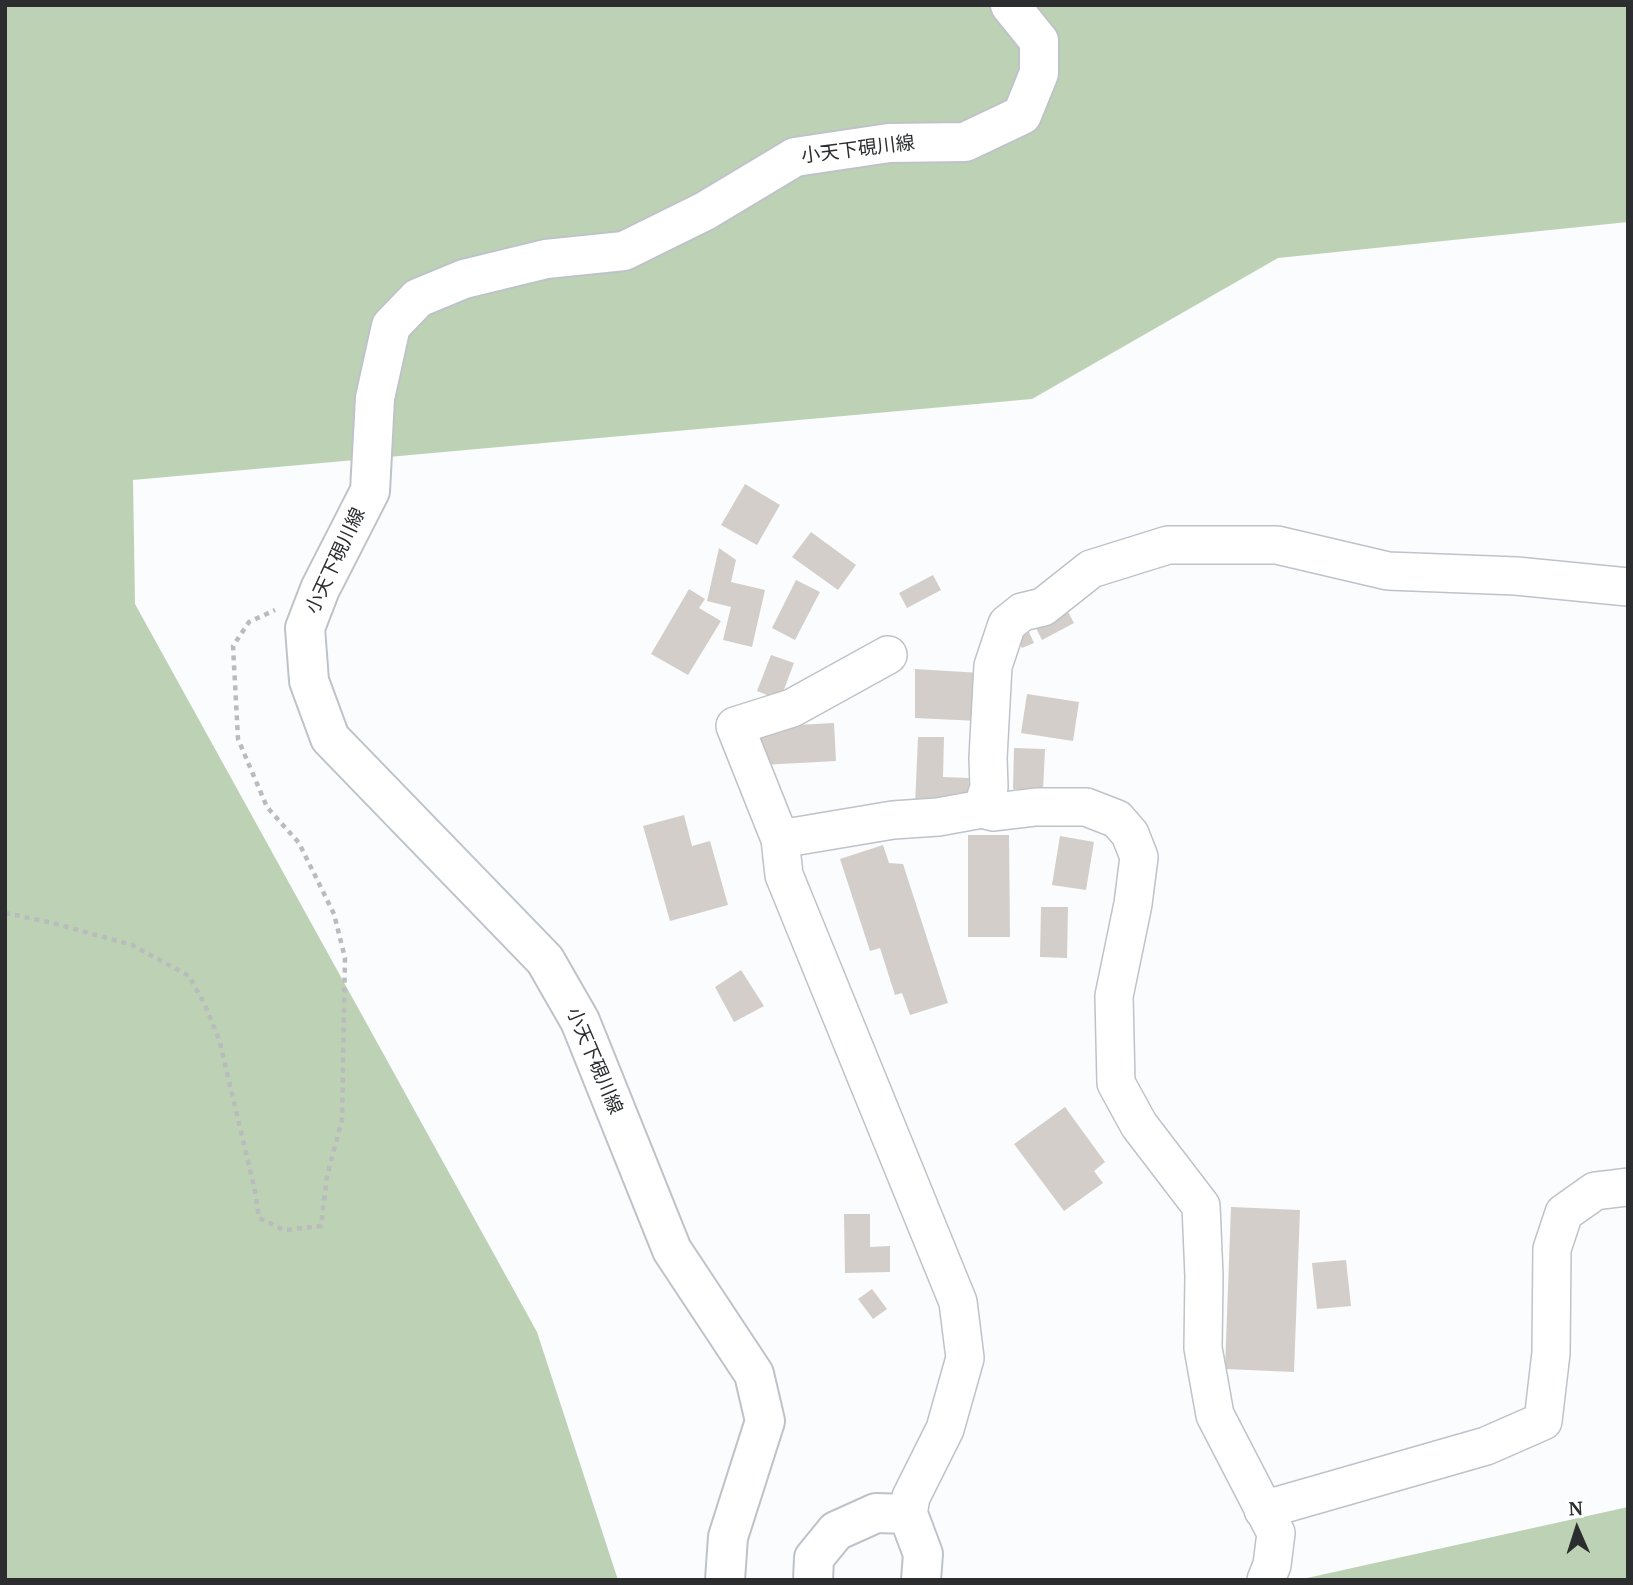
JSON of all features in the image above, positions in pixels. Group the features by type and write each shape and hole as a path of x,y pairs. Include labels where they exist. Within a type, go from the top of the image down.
{"main road":[{"name":"小天下硯川線","path":"725,1580 728,1537 765,1421 754,1374 672,1250 580,1021 545,960 330,738 309,681 305,628 320,589 370,491 375,398 391,326 418,298 464,279 546,260 624,251 705,211 794,157 889,143 965,142 1022,115 1039,73 1039,41 1010,5"},
{"path":"813,1580 814,1558 836,1531 876,1513 908,1514 923,1554 920,1580"}],"street":[{"path":"982,808 989,787 993,666 1007,624 1022,612 1043,607 1091,569 1168,545 1277,545 1388,571 1517,576 1628,587"},
{"path":"888,655 792,708 735,726 780,839 784,875 958,1302 965,1358 945,1429 911,1497 908,1514"},
{"path":"780,839 893,820 938,817 982,808 994,812 1036,807 1086,807 1117,819 1130,834 1139,857 1133,904 1114,996 1116,1083 1139,1125 1201,1206 1205,1276 1203,1348 1215,1415 1276,1533 1272,1566 1266,1580"},
{"path":"1263,1510 1486,1447 1543,1421 1551,1353 1552,1249 1564,1213 1595,1191 1628,1187"}],"path":[{"path":"5,912 132,945 189,976 205,1005 219,1040 259,1218 284,1230 321,1226 327,1176 342,1120 345,957 334,914 299,843 267,807 238,739 233,646 249,622 320,589"}],"green space":[{"path":"5,5 1628,5 1628,222 1278,258 1032,399 133,480 135,604 537,1332 618,1580 5,1580"},
{"path":"1628,1507 1628,1580 1298,1580"}],"building":[{"path":"745,484 780,505 757,545 721,525"},
{"path":"811,532 856,565 838,590 792,557"},
{"path":"719,548 736,560 731,582 765,590 752,647 723,640 731,607 707,601"},
{"path":"933,575 941,590 907,608 899,593"},
{"path":"796,580 820,592 795,640 772,628"},
{"path":"689,589 705,599 699,608 721,621 688,675 651,654"},
{"path":"1067,610 1074,623 1042,640 1035,626"},
{"path":"1024,621 1034,643 1022,648 1012,626"},
{"path":"771,655 794,663 780,700 757,691"},
{"path":"915,669 981,673 979,721 915,718"},
{"path":"1027,694 1079,702 1073,741 1021,733"},
{"path":"834,723 836,761 762,765 760,727"},
{"path":"918,737 944,737 943,777 969,778 968,808 915,806"},
{"path":"1014,748 1045,749 1043,790 1013,789"},
{"path":"684,815 692,846 710,841 728,905 670,921 643,826"},
{"path":"968,835 1009,835 1010,937 968,937"},
{"path":"1060,836 1094,842 1086,890 1052,885"},
{"path":"883,845 889,863 903,864 948,1003 910,1015 902,993 895,995 880,948 870,951 840,859"},
{"path":"1041,907 1068,907 1067,958 1040,957"},
{"path":"741,970 764,1006 734,1022 715,987"},
{"path":"1065,1107 1105,1162 1094,1171 1103,1183 1064,1211 1014,1144"},
{"path":"1231,1207 1300,1210 1294,1372 1225,1369"},
{"path":"844,1214 870,1214 870,1247 890,1246 890,1272 845,1273"},
{"path":"1346,1260 1351,1306 1317,1309 1312,1263"},
{"path":"872,1289 887,1309 873,1319 858,1299"}]}
